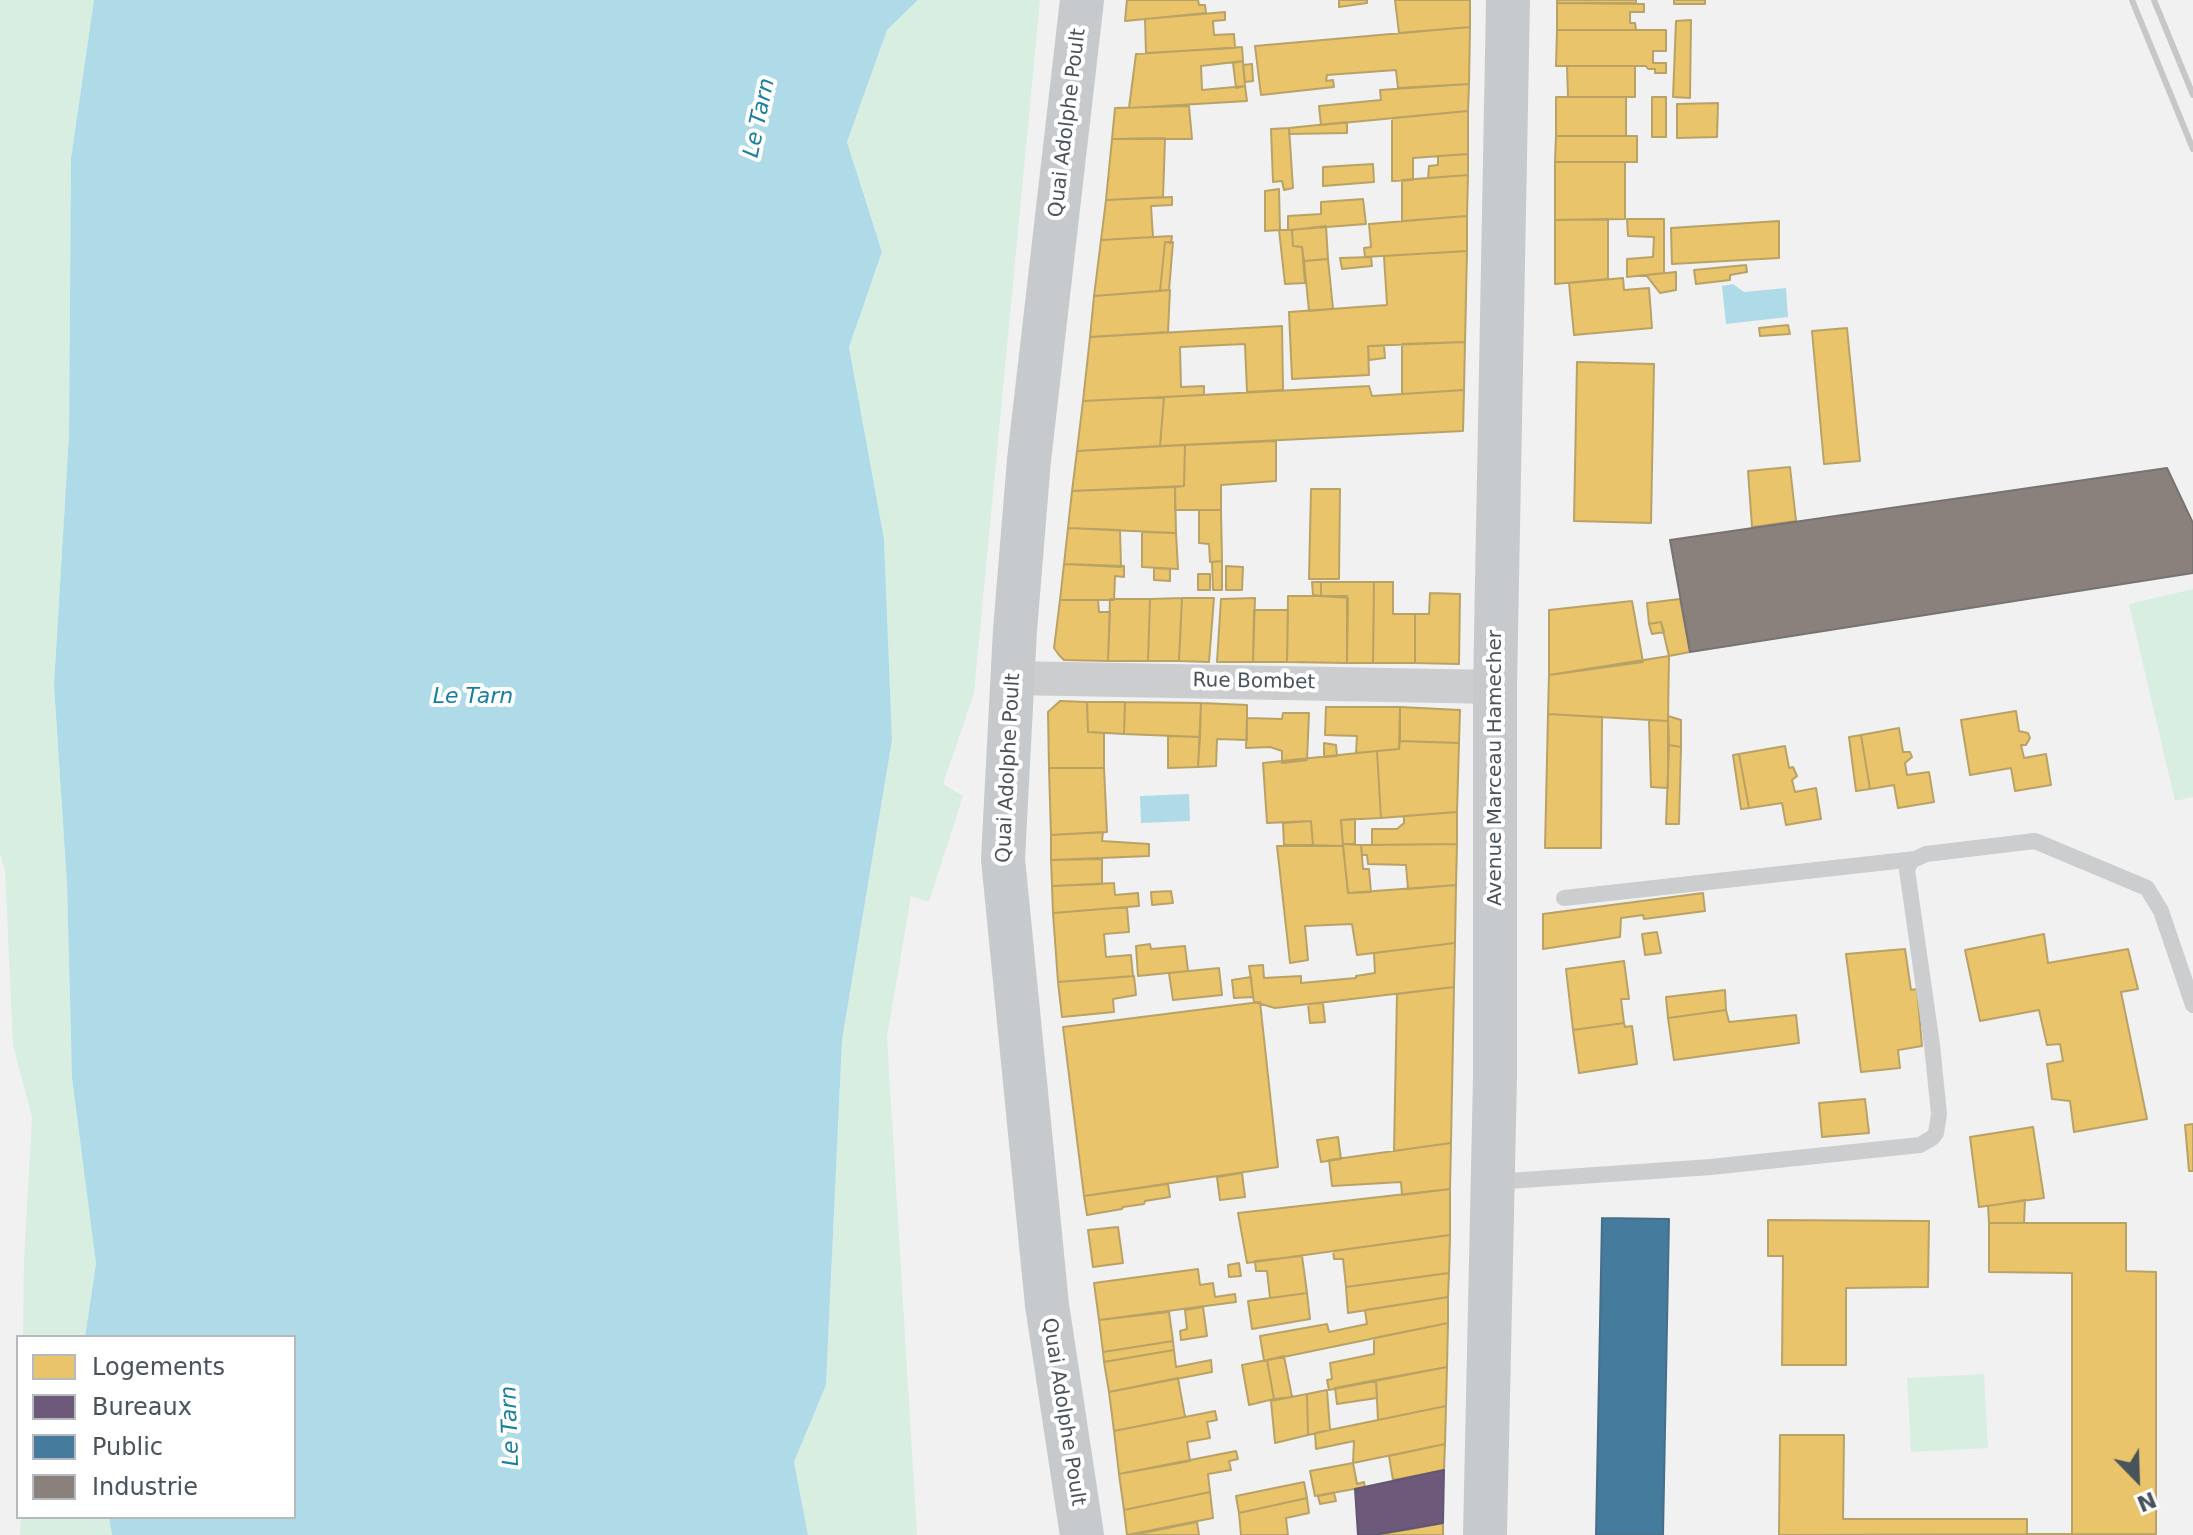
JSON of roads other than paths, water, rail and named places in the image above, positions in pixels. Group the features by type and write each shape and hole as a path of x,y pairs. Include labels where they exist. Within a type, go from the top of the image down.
{"main road":[{"name":"Quai Adolphe Poult","path":"1082,0 1029,460 1012,678 1003,859 1047,1305 1082,1535"},
{"name":"Avenue Marceau Hamecher","path":"1485,1535 1495,1077 1495,687 1508,0"}],"street":[{"name":"Rue Bombet","path":"1012,678 1495,687"}],"lane":[{"path":"1492,1182 1711,1167 1920,1145 1932,1138 1936,1133 1939,1114 1907,870 1915,859 1926,854 2035,841 2147,888 2161,911 2193,1005"},
{"path":"1564,898 1915,859"}],"water":[{"name":"Le Tarn","path":"94,0 918,0 887,30 847,142 882,252 849,347 884,539 892,740 842,1040 826,1385 794,1462 808,1535 112,1535 109,1519 296,1519 296,1335 85,1335 96,1264 72,1078 67,885 54,685 69,434 71,158"},
{"path":"1733,284 1744,292 1786,288 1788,317 1726,324 1722,286"},
{"path":"1189,794 1190,821 1141,823 1140,796"}],"railway":[{"path":"2132,0 2193,149"},
{"path":"2154,0 2193,95"}]}
